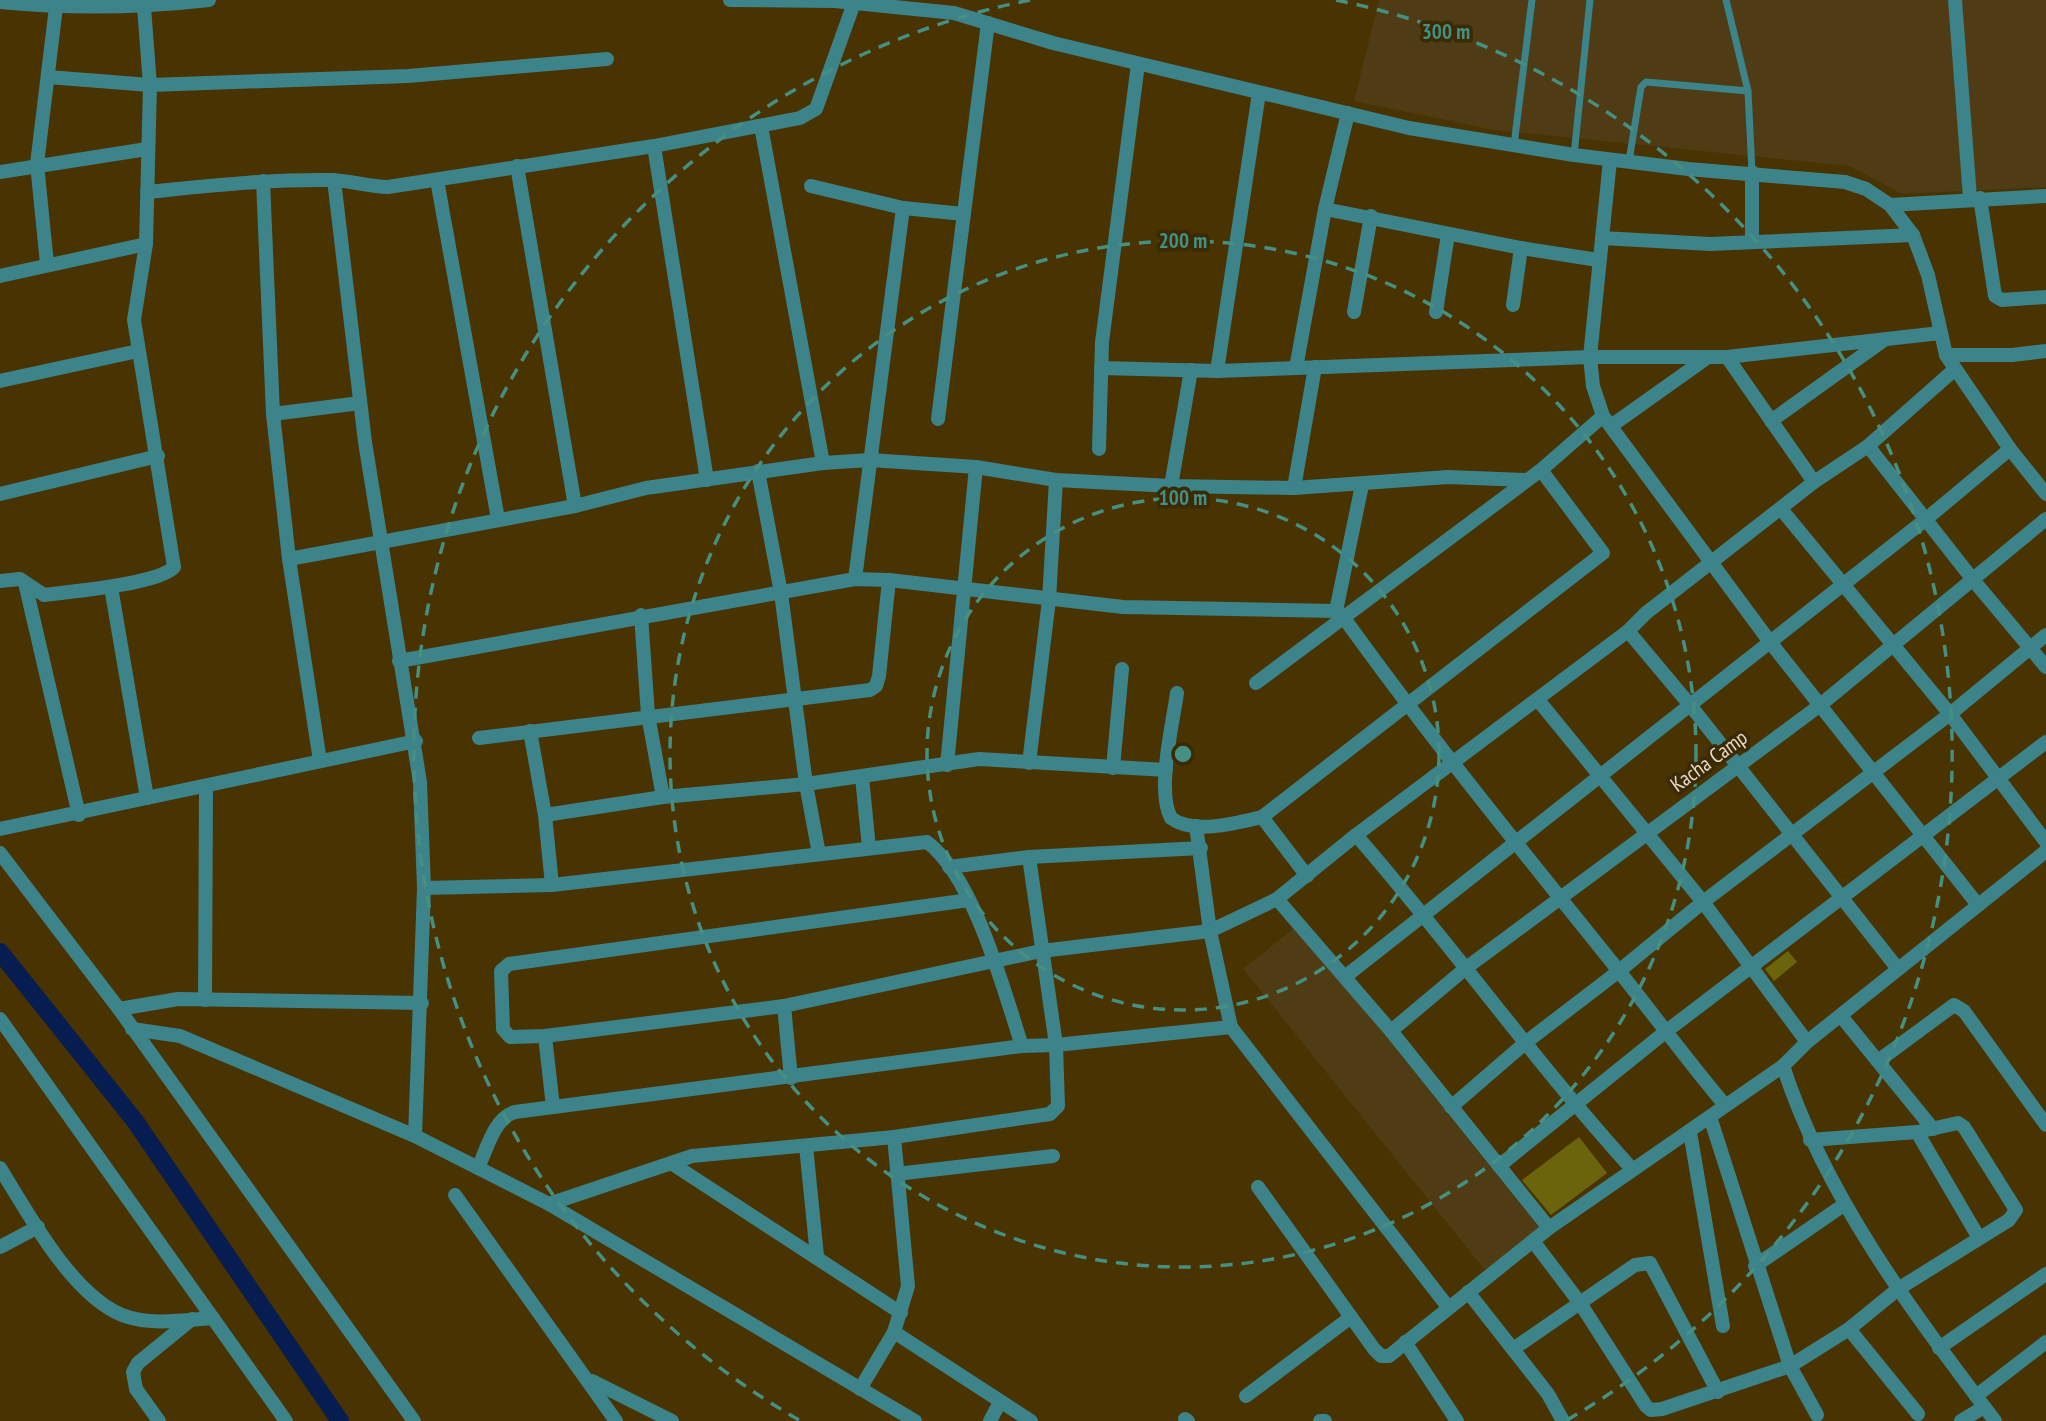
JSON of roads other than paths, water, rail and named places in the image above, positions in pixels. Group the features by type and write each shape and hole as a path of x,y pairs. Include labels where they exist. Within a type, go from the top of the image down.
{"street":[{"path":"0,2 56,7 126,4 144,7 209,0"},
{"path":"730,0 829,1 954,13 1138,64 1259,93 1514,147 1688,169 1752,172 1845,182 1866,189 1890,205 1913,235 1928,275 1946,355 2010,449 2046,494"},
{"path":"1955,0 1975,198 1995,296 2002,300 2046,297"},
{"path":"147,192 263,181 334,180 370,187 438,180 654,146 800,118 816,108 854,3"},
{"path":"47,264 37,164 56,7"},
{"path":"0,581 17,579 44,595 111,587 166,573 174,568 158,456 138,351 135,303 146,244 150,85 144,7"},
{"path":"938,419 988,23"},
{"path":"48,77 150,85 408,76 607,59"},
{"path":"1099,449 1101,342 1138,64"},
{"path":"1217,372 1259,93"},
{"path":"1296,368 1325,209 1348,113"},
{"path":"761,126 823,463"},
{"path":"654,146 707,480"},
{"path":"0,172 37,164 147,149"},
{"path":"1610,160 1590,357 1593,386 1607,421 1711,565 1819,706 1978,905"},
{"path":"517,166 575,506"},
{"path":"1752,172 1752,242"},
{"path":"334,180 360,403 399,661 416,741 424,888 422,1003 415,1136"},
{"path":"438,180 498,519"},
{"path":"263,181 273,414 289,559 320,761"},
{"path":"811,187 902,208 964,214"},
{"path":"1890,205 2046,196"},
{"path":"856,579 902,208"},
{"path":"1325,209 1371,216 1521,248 1598,260"},
{"path":"1354,312 1371,216"},
{"path":"1436,312 1448,234"},
{"path":"1602,238 1710,244 1913,235"},
{"path":"0,276 146,244"},
{"path":"1513,305 1521,248"},
{"path":"1101,368 1217,372 1590,357 1708,357 1940,333"},
{"path":"1771,421 1885,339"},
{"path":"0,381 138,351"},
{"path":"1946,355 2012,355 2046,351"},
{"path":"1727,356 1814,482"},
{"path":"1256,683 1340,614 1525,480 1607,421 1708,357"},
{"path":"1294,488 1315,367"},
{"path":"1171,486 1191,370"},
{"path":"969,900 503,967 501,971 505,1035 545,1036 784,1006 995,963 1041,951 1210,931 1277,899 1356,835 1628,631 1646,613 1711,565 1814,482 1868,446 1954,370"},
{"path":"273,414 360,403"},
{"path":"1868,446 1973,581 2046,667"},
{"path":"1346,976 1925,520 2010,449"},
{"path":"0,494 158,456"},
{"path":"289,559 575,506 646,488 823,463 870,460 976,467 1056,480 1171,486 1294,488 1448,477 1525,480"},
{"path":"947,765 976,467"},
{"path":"1177,692 1167,770 1167,811 1177,822 1196,826 1239,823 1262,817 1603,554 1541,470"},
{"path":"758,471 781,593 806,784 819,854"},
{"path":"1029,763 1049,600 1056,480"},
{"path":"1363,485 1340,614 1407,706 1454,762 1559,900 1724,1104"},
{"path":"1782,509 1892,647 1950,714 2046,842"},
{"name":"Kacha Camp","path":"1391,1031 1466,968 1559,900 1645,832 1738,768 1819,706 2046,519"},
{"path":"399,661 641,615 856,579 889,580 1124,607 1340,614"},
{"path":"479,738 794,697 870,690 876,686 889,580"},
{"path":"25,583 79,815"},
{"path":"111,587 147,798"},
{"path":"641,615 648,715 663,797"},
{"path":"1628,631 1690,705 1898,969"},
{"path":"1451,1107 1525,1043 1619,971 1789,833 1950,714 2046,635"},
{"path":"1113,768 1122,669"},
{"path":"1538,700 1703,902 1807,1042"},
{"path":"530,732 545,815 552,885"},
{"path":"0,829 79,815 416,741"},
{"path":"1499,1166 1664,1033 2046,742"},
{"path":"545,815 663,797 806,784 991,758 1029,763 1167,770"},
{"path":"862,776 869,848"},
{"path":"205,1000 206,788"},
{"path":"1262,817 1307,876"},
{"path":"1196,826 1210,931 1231,1027 1448,1307"},
{"path":"1356,835 1425,914 1574,1105 1632,1169"},
{"path":"424,888 552,885 927,842 949,867 969,900 995,963 1022,1046"},
{"path":"949,867 1029,857 1201,848"},
{"path":"1258,1187 1381,1356 1389,1356 1549,1228 1690,1132 1724,1104 1783,1066 1807,1042 2046,851"},
{"path":"0,853 119,1009 414,1421"},
{"path":"549,1204 671,1163 716,1152 894,1137 1050,1114 1058,1106 1056,1045 1029,857"},
{"path":"1277,899 1346,976 1549,1228"},
{"path":"119,1009 154,1001 422,1003"},
{"path":"1878,1061 1954,1005 1964,1010 2046,1125"},
{"path":"784,1006 791,1078"},
{"path":"1841,1016 1933,1129"},
{"path":"0,1019 286,1421"},
{"path":"478,1168 506,1115 1022,1046 1231,1027"},
{"path":"132,1029 180,1036 415,1136 549,1204 915,1421"},
{"path":"545,1036 552,1107"},
{"path":"1783,1066 1800,1118 1845,1204 1898,1289 1995,1421"},
{"path":"1710,1117 1755,1266 1790,1366 1817,1415"},
{"path":"1533,1241 1580,1303 1651,1410 1718,1392 1790,1366 1849,1329 1898,1289 2009,1220 2016,1210 1964,1127 1958,1123 1917,1132 1810,1140"},
{"path":"1690,1132 1723,1326"},
{"path":"1917,1132 1979,1238"},
{"path":"860,1389 894,1332 908,1286 894,1137"},
{"path":"806,1146 817,1256"},
{"path":"896,1174 1053,1156"},
{"path":"671,1163 901,1313"},
{"path":"0,1168 38,1227 73,1275 93,1297 123,1315 145,1320 213,1318"},
{"path":"455,1195 617,1421"},
{"path":"1755,1266 1845,1204"},
{"path":"0,1247 38,1227"},
{"path":"1513,1349 1635,1265 1650,1263 1718,1392"},
{"path":"1939,1348 2046,1274"},
{"path":"1468,1292 1548,1394 1563,1421"},
{"path":"1246,1396 1352,1317"},
{"path":"159,1421 136,1388 132,1372 138,1363 192,1319"},
{"path":"1849,1329 1918,1414"},
{"path":"894,1332 1031,1421"},
{"path":"1405,1342 1457,1421"},
{"path":"1961,1421 2046,1342"},
{"path":"589,1380 672,1421"},
{"path":"990,1421 1000,1402"}],"lane":[{"path":"1514,147 1532,0"},
{"path":"1574,155 1590,0"},
{"path":"1726,0 1748,91 1752,172"},
{"path":"1629,162 1641,88 1646,82 1748,91"}],"waterway":[{"path":"0,952 135,1121 340,1421"}]}
